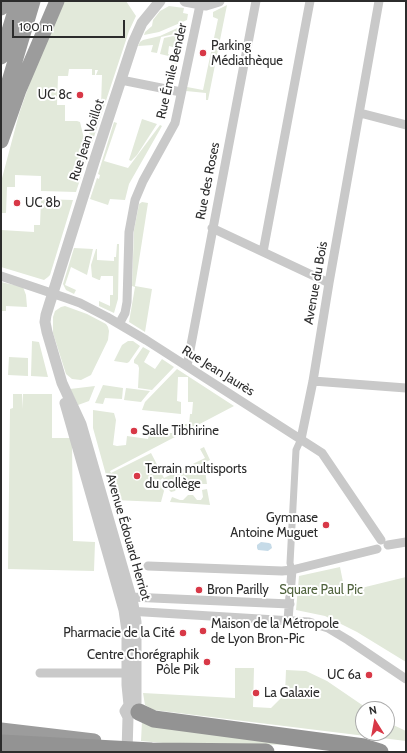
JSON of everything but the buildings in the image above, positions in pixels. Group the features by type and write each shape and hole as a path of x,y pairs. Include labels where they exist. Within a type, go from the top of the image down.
{"highway":[{"path":"1,8 3,1"},
{"path":"1,57 18,1"},
{"path":"1,108 33,1"},
{"path":"1,142 19,90 57,1"},
{"path":"132,716 364,747 380,752"},
{"path":"1,730 126,745 152,751"},
{"path":"1,743 152,751 266,752"}],"street":[{"name":"Rue Jean Voillot","path":"53,293 138,29 160,1"},
{"path":"185,1 200,4 212,4 218,1"},
{"name":"Rue des Roses","path":"186,366 256,1"},
{"path":"263,252 310,1"},
{"name":"Avenue du Bois","path":"292,570 290,563 296,450 301,439 313,381 379,1"},
{"name":"Rue Émile Bender","path":"119,324 125,313 127,302 129,232 135,200 143,181 175,123 200,4"},
{"path":"121,80 181,92"},
{"path":"360,113 406,125"},
{"path":"212,228 329,283"},
{"name":"Rue Jean Jaurès","path":"1,276 80,303 119,324 322,453 382,544"},
{"name":"Avenue Édouard Herriot","path":"53,293 45,322 49,339 62,383 81,424 130,597 129,611"},
{"path":"313,381 406,388"},
{"name":"Avenue Édouard Herriot","path":"62,383 62,391 129,611 136,622 132,673 132,716"},
{"path":"148,566 282,571 292,570 382,544 406,542"},
{"path":"288,620 292,570"},
{"path":"130,597 290,604"},
{"path":"170,614 171,598"},
{"path":"129,611 309,622 328,628 406,679"},
{"path":"40,674 132,673"},
{"path":"127,752 132,716"},
{"path":"132,716 134,752"}],"green space":[{"path":"61,1 126,1 136,16 129,31 92,143 87,125 95,117 95,109 97,106 101,106 102,75 96,75 98,70 95,70 95,75 92,75 92,69 69,69 68,76 58,76 57,105 65,105 65,121 80,122 88,155 76,192 41,191 41,176 15,175 15,187 7,187 6,213 1,213 1,182 19,114"},
{"path":"227,5 208,100 206,100 206,93 186,91 187,87 203,90 218,19 213,17 213,12"},
{"path":"169,6 184,8 183,13 188,14 187,20 159,32 144,35 145,32 152,26 153,20 160,11"},
{"path":"184,25 183,32 161,37 157,53 151,52 153,45 138,46 143,40 160,36"},
{"path":"183,34 180,49 169,46 168,54 179,56 173,82 168,81 173,57 160,54 164,38"},
{"path":"142,119 157,124 137,155 131,161 129,160"},
{"path":"114,122 117,123 104,161 128,168 160,125 162,126 129,184 125,200 110,199 108,205 90,199 97,178 99,179 100,175 98,174"},
{"path":"41,199 73,200 50,275 44,280 1,267 1,230 34,232 34,225 40,225"},
{"path":"142,202 148,203 135,286 152,289 145,332 129,322 135,287 132,286 134,230 139,204"},
{"path":"117,244 119,244 118,299 114,313 99,306 99,301 110,306 110,295 113,295 113,276 101,276 100,280 92,277 91,265 96,249 97,260 114,261 114,257 116,257"},
{"path":"74,248 93,249 87,275 71,267 65,285 76,290 74,294 66,290 63,284"},
{"path":"1,282 23,287 26,295 27,307 6,306 6,311 1,311"},
{"path":"65,306 87,314 106,324 109,331 108,340 91,375 81,380 72,379 66,374 53,333 53,317 55,311"},
{"path":"32,341 39,342 48,377 31,376"},
{"path":"128,341 133,341 140,346 129,362 114,361 122,345"},
{"path":"143,347 150,351 144,362 155,369 162,359 174,367 152,390 138,388 139,368 138,365 134,363 134,360"},
{"path":"9,357 28,358 28,376 8,375"},
{"path":"177,369 234,406 110,471 111,473 151,453 164,478 205,458 200,449 204,447 210,460 204,463 207,484 202,484 196,479 192,479 178,486 175,491 171,492 163,478 160,480 164,491 161,502 113,500 93,428 93,410 114,413 116,420 113,445 126,445 127,436 148,439 149,435 157,436 158,433 172,433 173,424 189,424 190,414 192,414 193,402 188,402 188,377 178,377 177,401 181,402 181,414 142,410 145,402"},
{"path":"103,385 123,388 122,399 105,398 103,404 95,403"},
{"path":"95,386 89,401 78,405 70,389"},
{"path":"126,388 150,391 141,402 124,400"},
{"path":"13,394 22,394 23,409 23,394 52,394 52,438 72,438 73,541 95,542 94,571 8,569 10,409 13,408"},
{"path":"207,489 210,505 170,502 172,497 183,500 188,495 193,495 197,500 201,500 203,497 202,490"},
{"name":"Square Paul Pic","path":"340,567 345,592 406,577 406,662 357,632 325,616 296,610 299,576"},
{"path":"235,668 254,668 253,707 271,708 285,694 286,670 306,671 327,681 356,701 355,701 355,735 154,710 145,705 143,693 235,698"},
{"path":"142,721 300,745 163,743 141,741"},
{"path":"395,726 406,731 406,741 395,740"}],"water":[{"path":"261,542 271,544 272,548 268,551 258,550 257,545"}],"place":[{"name":"Parking Médiathèque","path":"203,53"},
{"name":"UC 8c","path":"80,95"},
{"name":"UC 8b","path":"17,203"},
{"name":"Salle Tibhirine","path":"134,431"},
{"name":"Terrain multisports du collège","path":"137,476"},
{"name":"Gymnase Antoine Muguet","path":"326,525"},
{"name":"Bron Parilly","path":"199,590"},
{"name":"Maison de la Métropole de Lyon Bron-Pic","path":"203,631"},
{"name":"Pharmacie de la Cité","path":"183,633"},
{"name":"Centre Chorégraphik Pôle Pik","path":"207,662"},
{"name":"UC 6a","path":"369,675"},
{"name":"La Galaxie","path":"256,693"}]}
